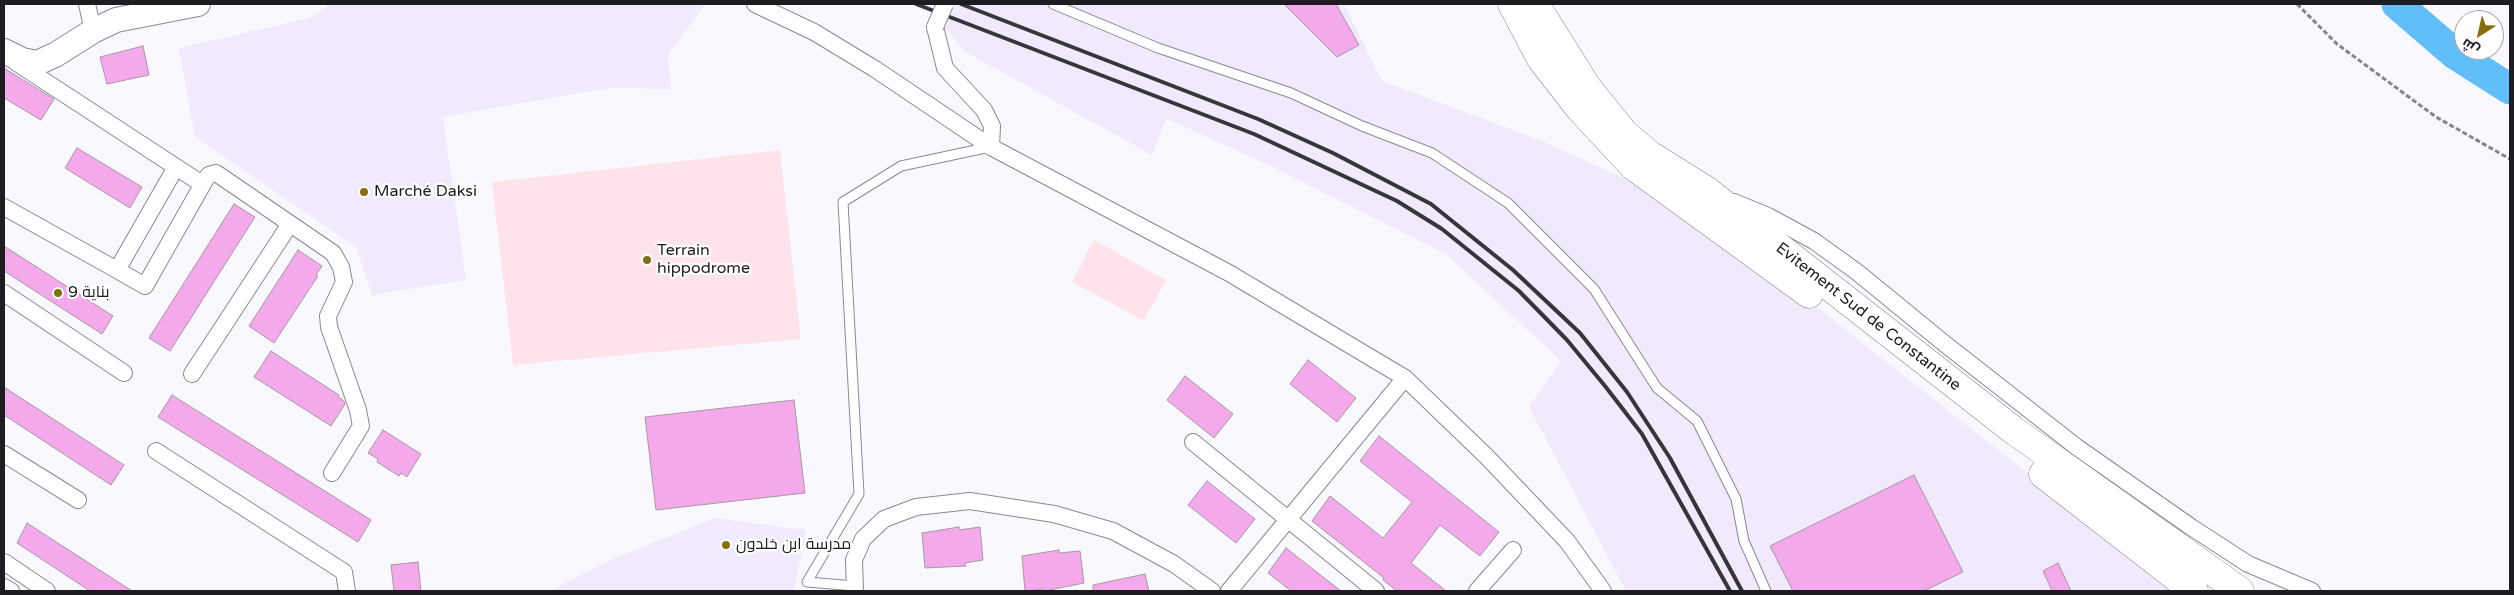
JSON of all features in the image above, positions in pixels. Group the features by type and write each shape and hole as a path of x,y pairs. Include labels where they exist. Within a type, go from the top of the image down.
{"highway":[{"name":"Evitement Sud de Constantine","path":"1512,4 1541,59 1580,109 1633,166 1882,346 2194,591"},
{"name":"Evitement Sud de Constantine","path":"1535,4 1587,88 1625,134 1650,155 1706,190 2013,430 2240,591"}],"main road":[{"path":"4,52 22,60 37,63 55,56 93,31 116,20 198,4"}],"street":[{"path":"87,4 93,31"},
{"path":"755,4 814,32 875,69 991,147 1229,273 1404,378 1488,457 1567,541 1603,591"},
{"path":"945,4 935,27 945,68 984,110 992,126 991,147"},
{"path":"4,52 202,184 204,182"},
{"path":"117,270 176,167"},
{"path":"4,207 145,286 204,182 209,175 216,173 333,253 341,267 344,282 328,316 329,327 358,410 361,426 332,473"},
{"path":"1706,190 1768,216 1814,241 1858,272 1945,344 2078,448 2248,564 2312,591"},
{"path":"192,374 290,224"},
{"path":"4,293 124,373"},
{"path":"1229,591 1404,378"},
{"path":"1193,442 1376,591"},
{"path":"156,451 344,572 347,591"},
{"path":"4,454 78,500"},
{"path":"855,589 854,560 863,539 884,519 916,507 970,501 1054,514 1113,531 1174,564 1212,591"},
{"path":"1478,591 1512,550"},
{"path":"4,562 47,591"},
{"path":"4,587 11,591"}],"lane":[{"path":"1053,4 1158,48 1291,93 1362,126 1432,154 1508,202 1594,289 1657,388 1697,421 1736,499 1744,540 1766,591"},
{"path":"855,589 807,582 859,494 842,202 902,166 991,147"}],"path":[{"path":"2297,4 2337,44 2436,117 2510,159"}],"shaded area":[{"name":"Marché Daksi","path":"330,4 705,4 668,56 671,89 608,88 443,117 466,280 372,295 356,247 195,137 179,48 310,18"},
{"path":"951,4 1344,4 1382,81 1542,141 1650,190 1706,220 2095,526 2182,591 1626,591 1529,407 1561,361 1446,254 1277,169 1166,118 1152,155 964,51 942,23"},
{"name":"Terrain hippodrome","path":"780,150 801,339 513,365 492,182"},
{"path":"1094,240 1166,280 1144,321 1072,282"},
{"name":"مدرسة ابن خلدون","path":"715,518 806,530 794,591 549,591 613,559"}],"building":[{"path":"1284,4 1336,4 1359,45 1337,57"},
{"path":"143,46 149,75 107,84 100,57"},
{"path":"4,68 54,99 41,120 4,98"},
{"path":"77,148 142,187 130,208 65,168"},
{"path":"234,204 255,217 170,351 149,338"},
{"name":"بناية 9","path":"4,246 113,316 102,334 4,271"},
{"path":"298,250 322,266 316,275 318,276 274,343 249,326"},
{"path":"271,351 339,395 338,397 344,401 345,404 331,426 254,377"},
{"path":"1308,360 1356,398 1337,422 1290,384"},
{"path":"1185,376 1233,414 1214,438 1167,400"},
{"path":"4,387 124,465 111,485 4,415"},
{"path":"172,395 371,520 358,542 158,417"},
{"path":"794,400 805,493 656,510 645,417"},
{"path":"383,430 421,454 407,477 401,473 399,476 377,462 378,459 368,453"},
{"path":"1379,436 1499,532 1480,556 1440,525 1411,563 1446,591 1397,591 1383,580 1384,578 1312,521 1330,496 1383,538 1412,502 1360,461"},
{"path":"1914,475 1963,572 1924,591 1793,591 1770,546"},
{"path":"1207,481 1255,519 1236,543 1188,505"},
{"path":"27,523 132,591 90,591 17,543"},
{"path":"959,527 959,530 980,527 983,560 965,563 966,566 925,568 922,533"},
{"path":"1286,548 1341,591 1291,591 1268,573"},
{"path":"1059,550 1059,553 1080,551 1084,583 1045,591 1044,589 1025,591 1022,556"},
{"path":"418,562 421,591 394,591 391,565"},
{"path":"2058,563 2071,591 2052,591 2043,571"},
{"path":"1145,574 1149,591 1093,591 1093,585"}],"waterway":[{"path":"2397,4 2455,54 2510,89"}],"railway":[{"path":"916,4 1254,134 1397,201 1442,229 1519,291 1567,340 1605,386 1642,434 1730,591"},
{"path":"961,4 1258,119 1333,153 1431,204 1513,270 1580,333 1627,392 1670,458 1742,591"}],"place":[{"name":"Marché Daksi","path":"364,192"},
{"name":"Terrain hippodrome","path":"647,260"},
{"name":"بناية 9","path":"58,293"},
{"name":"مدرسة ابن خلدون","path":"726,545"}]}
